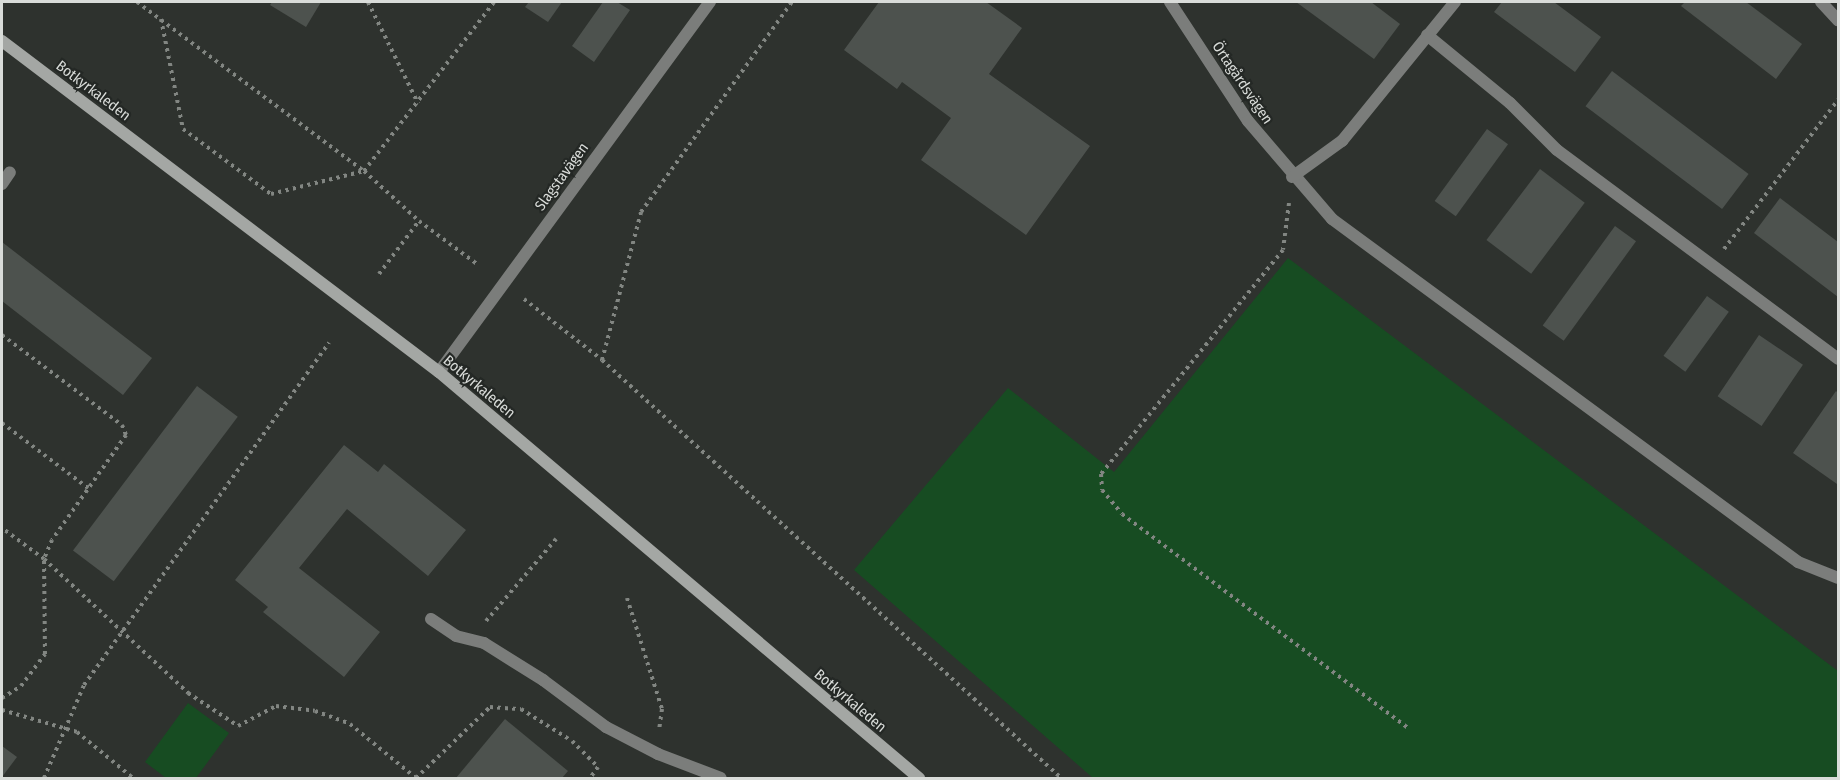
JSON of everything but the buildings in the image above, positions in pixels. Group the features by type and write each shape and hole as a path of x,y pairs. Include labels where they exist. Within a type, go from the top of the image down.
{"main road":[{"name":"Botkyrkaleden","path":"2,41 439,372 919,778"}],"street":[{"name":"Slagstavägen","path":"439,372 710,2"},
{"name":"Örtagårdsvägen","path":"1170,2 1248,122 1292,177 1332,219 1798,562 1839,578"},
{"path":"1821,2 1839,20"},
{"path":"1292,177 1342,141 1427,35 1448,4"},
{"path":"1427,35 1510,103 1557,150 1710,267 1839,359"},
{"path":"2,184 10,172"},
{"path":"431,619 456,636 484,643 543,680 606,727 650,750 721,778"}],"path":[{"path":"138,2 364,171 418,221 477,264"},
{"path":"368,2 419,103"},
{"path":"161,19 183,129 271,194 364,171 419,103 494,2"},
{"path":"603,360 641,212 792,2"},
{"path":"1710,267 1839,100"},
{"path":"1292,177 1283,250 1101,474 1102,490 1122,514 1408,728"},
{"path":"379,274 418,221"},
{"path":"524,299 603,360 1061,778"},
{"path":"2,335 122,425 126,435 51,540 44,559 45,654 21,686 2,698"},
{"path":"44,778 84,685 329,343"},
{"path":"2,423 88,489"},
{"path":"2,528 44,559 188,693 238,726 276,706 315,711 350,724 416,778 490,707 521,709 572,741 598,767 590,778"},
{"path":"470,639 556,539"},
{"path":"627,598 662,708 659,731 650,750"},
{"path":"2,711 66,727 77,732 133,778"}],"green space":[{"path":"1288,258 1838,671 1838,778 1093,778 854,570 1008,388 1114,472"},
{"path":"188,703 229,733 196,778 166,778 145,762"}]}
